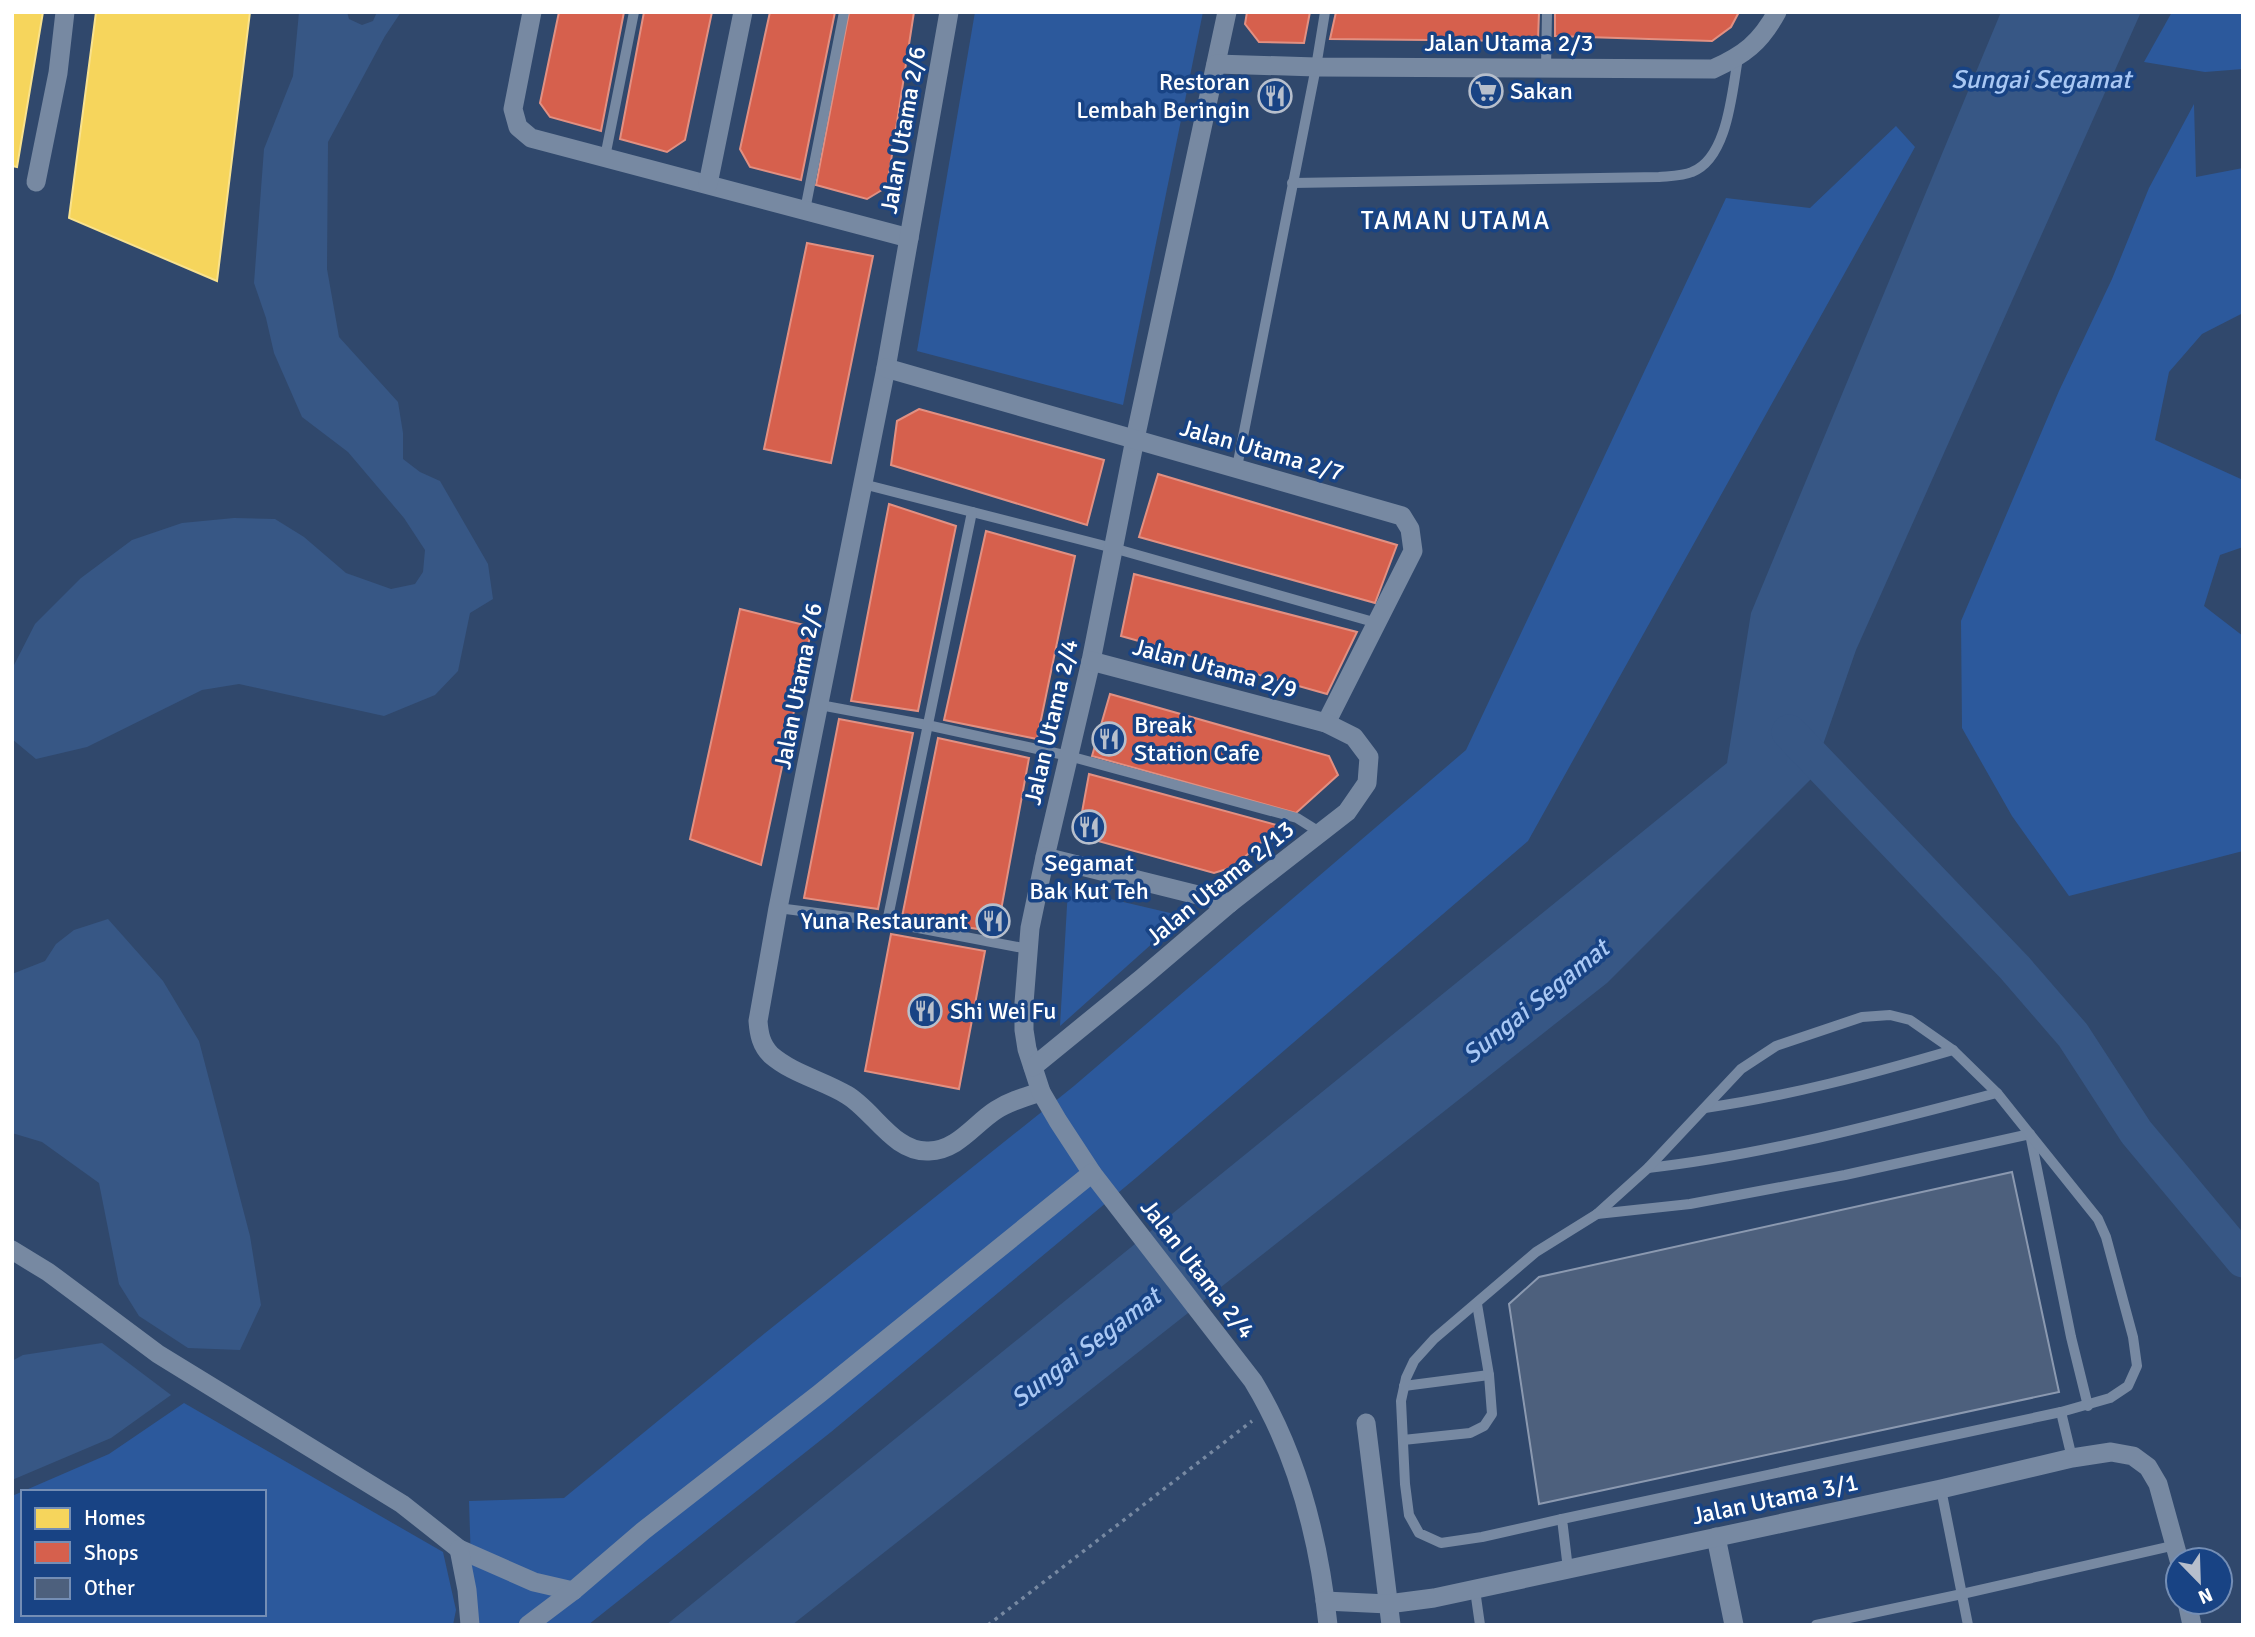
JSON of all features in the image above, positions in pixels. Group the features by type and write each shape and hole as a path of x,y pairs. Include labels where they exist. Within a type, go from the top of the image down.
{"street":[{"path":"36,183 58,73 65,12"},
{"path":"532,12 513,109 518,127 531,138 909,238"},
{"path":"708,184 743,12"},
{"name":"Jalan Utama 2/6","path":"949,12 886,368 778,908 758,1021 759,1038 770,1054 801,1074 846,1095 869,1111 909,1148 928,1151 947,1147 972,1132 994,1112 1013,1101 1041,1092"},
{"name":"Jalan Utama 2/4","path":"1227,12 1135,439 1091,661 1030,928 1024,1030 1041,1092 1098,1181 1253,1381 1269,1407 1293,1461 1306,1505 1328,1625"},
{"name":"Jalan Utama 2/3","path":"1216,64 1713,69 1738,58 1756,44 1777,12"},
{"name":"Jalan Utama 2/7","path":"886,368 1402,516 1410,529 1413,551 1326,723"},
{"name":"Jalan Utama 2/9","path":"1091,661 1326,723"},
{"name":"Jalan Utama 2/13","path":"1033,1067 1230,903 1347,813 1367,783 1369,758 1354,737 1326,723"},
{"path":"1045,856 1230,903"},
{"path":"528,1625 573,1591 643,1531 1098,1181"},
{"path":"12,1250 48,1272 158,1354 402,1504 459,1549 534,1582 573,1591"},
{"path":"1366,1423 1391,1625"},
{"name":"Jalan Utama 3/1","path":"1325,1601 1388,1604 1434,1598 1941,1489 2072,1458 2111,1452 2133,1456 2147,1467 2158,1484 2175,1546"},
{"path":"1716,1537 1734,1625"},
{"path":"459,1549 470,1625"}],"lane":[{"path":"605,157 634,12"},
{"path":"805,210 844,12"},
{"path":"1237,467 1325,12"},
{"path":"1546,68 1547,12"},
{"path":"1292,183 1659,177 1693,172 1713,156 1722,137 1738,58"},
{"path":"863,484 1113,548 1377,623"},
{"path":"887,922 972,512"},
{"path":"820,705 1069,756 1297,818 1321,833"},
{"path":"778,908 887,922 1028,949"},
{"path":"1889,1015 1910,1020 1952,1050 1997,1093 2098,1219 2106,1237 2133,1337 2137,1366 2128,1386 2110,1398 2088,1406 1482,1537 1441,1543 1419,1533 1409,1516 1401,1401 1406,1378 1414,1361 1434,1339 1536,1252 1597,1214 1648,1168 1741,1069 1776,1046 1829,1026 1862,1017 1889,1015"},
{"path":"1705,1108 1755,1101 1874,1073 1952,1050"},
{"path":"1648,1168 1701,1163 1885,1122 1997,1093"},
{"path":"1597,1214 1690,1204 1845,1175 2029,1134"},
{"path":"2029,1134 2071,1338 2088,1406"},
{"path":"1403,1440 1470,1433 1484,1426 1492,1414 1489,1375 1477,1304"},
{"path":"1404,1386 1489,1375"},
{"path":"2061,1412 2072,1458"},
{"path":"1941,1489 1968,1625"},
{"path":"1563,1519 1568,1569"},
{"path":"1816,1625 2164,1555"},
{"path":"1475,1590 1480,1625"}],"path":[{"path":"988,1625 1269,1407"}],"shaded area":[{"path":"975,12 1203,12 1123,405 917,351"},
{"path":"2172,12 2243,12 2243,69 2205,72 2144,62"},
{"path":"2194,104 2196,177 2243,168 2243,313 2202,334 2169,372 2155,440 2243,480 2243,547 2220,555 2204,606 2243,636 2243,851 2069,896 2012,816 1962,728 1961,621 2059,391 2112,279 2149,188"},
{"path":"1896,126 1915,147 1528,841 1137,1177 831,1432 588,1625 473,1625 469,1501 564,1498 1074,1086 1466,750 1726,198 1810,208"},
{"path":"1068,889 1183,916 1060,1026"},
{"path":"184,1403 443,1552 456,1610 453,1625 12,1625 12,1496 21,1492 21,1616 266,1616 266,1490 26,1490 109,1454"}],"water":[{"path":"299,12 347,12 349,19 362,25 373,21 377,12 401,12 385,36 328,142 327,269 339,337 398,402 403,433 403,459 420,472 440,481 488,564 493,599 470,613 458,671 435,695 384,716 239,684 202,690 87,747 36,759 12,739 12,669 35,624 81,578 132,540 182,523 234,518 275,519 304,537 346,573 391,589 415,584 423,572 425,550 404,518 348,452 302,417 274,353 254,283 264,149 293,76"},
{"name":"Sungai Segamat","path":"2001,12 2141,12 1856,650 1811,779 1607,983 792,1625 666,1625 1727,763 1751,613"},
{"path":"108,919 163,981 199,1041 250,1236 261,1305 240,1350 188,1348 139,1316 119,1284 99,1183 42,1142 12,1133 12,974 45,961 56,944 74,930"},
{"path":"102,1343 171,1395 111,1438 12,1480 12,1361 23,1355"}],"building: Homes":[{"path":"12,12 43,12 17,167 12,166"},
{"path":"96,12 250,12 217,281 69,218"}],"building: Shops":[{"path":"559,12 624,12 601,131 550,117 540,103"},
{"path":"644,12 712,12 685,140 667,152 620,139"},
{"path":"770,12 835,12 801,180 750,167 740,149"},
{"path":"849,12 914,12 887,187 867,199 816,185"},
{"path":"1247,12 1310,12 1304,43 1259,42 1245,24"},
{"path":"1336,12 1539,12 1538,41 1330,39"},
{"path":"1555,12 1739,12 1731,27 1712,41 1555,36"},
{"path":"807,243 873,256 831,463 764,449"},
{"path":"919,409 1104,460 1087,525 891,465 897,421"},
{"path":"1158,474 1397,545 1375,603 1139,537"},
{"path":"889,504 956,526 918,711 851,701"},
{"path":"986,531 1075,556 1037,739 944,720"},
{"path":"1134,574 1357,632 1327,694 1121,636"},
{"path":"740,609 812,627 761,865 690,839"},
{"path":"1110,694 1329,756 1338,775 1296,813 1092,756"},
{"path":"839,719 913,733 878,909 804,898"},
{"path":"938,738 1029,758 997,932 902,917"},
{"path":"1089,774 1280,826 1233,867 1214,873 1087,838 1080,823"},
{"name":"Shi Wei Fu","path":"891,934 985,951 959,1089 865,1071"}],"building: Other":[{"path":"2012,1172 2059,1392 1539,1504 1509,1304 1539,1277"}],"waterway":[{"path":"1789,732 2015,968 2073,1035 2136,1132 2243,1260"}],"place":[{"name":"Sakan","path":"1486,91"},
{"name":"Restoran Lembah Beringin","path":"1275,96"},
{"name":"Break Station Cafe","path":"1109,739"},
{"name":"Segamat Bak Kut Teh","path":"1089,827"},
{"name":"Yuna Restaurant","path":"993,921"},
{"name":"Shi Wei Fu","path":"925,1011"}],"district":[{"name":"TAMAN UTAMA","path":"1456,221"}]}
